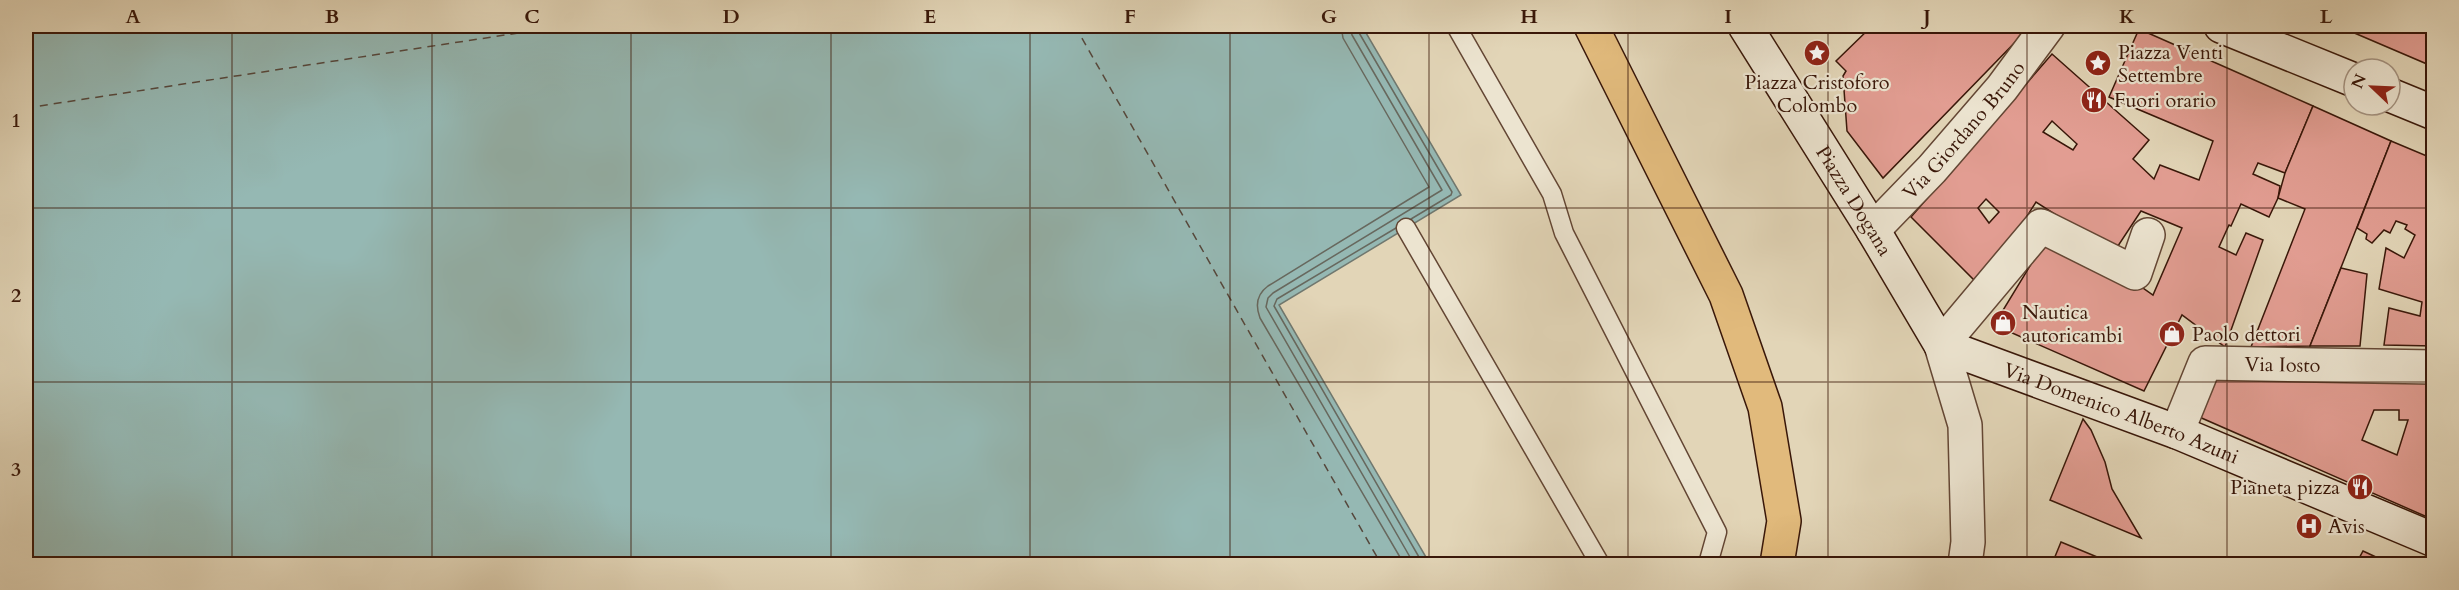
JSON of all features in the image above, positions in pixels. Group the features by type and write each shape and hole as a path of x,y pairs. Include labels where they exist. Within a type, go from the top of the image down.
{"main road":[{"path":"1591,26 1726,295 1765,407 1784,521 1778,564"}],"street":[{"name":"Piazza Dogana","path":"1746,26 1873,230 1941,345 1965,425 1968,542 1965,564"},
{"name":"Via Giordano Bruno","path":"1873,230 1932,169 2001,88 2048,26"},
{"path":"2221,26 2342,76"},
{"path":"2402,100 2433,113"},
{"path":"1941,345 2041,226 2135,273 2148,235"},
{"name":"Via Domenico Alberto Azuni","path":"1941,345 2177,432 2433,540"},
{"name":"Via Iosto","path":"2177,432 2205,363 2433,367"}],"lane":[{"path":"1456,26 1552,194 1564,233 1717,532 1708,564"},
{"path":"1406,228 1600,564"}],"water":[{"path":"26,26 1362,26 1461,195 1279,305 1430,564 26,564"}],"building":[{"path":"1872,26 2019,26 2025,32 1883,178 1847,131 1843,76 1846,71 1836,61"},
{"path":"2338,26 2434,26 2434,67"},
{"path":"2139,29 2313,106 2285,173 2258,163 2253,174 2280,186 2278,198 2269,217 2241,204 2219,247 2236,255 2246,233 2263,240 2225,347 2182,315 2144,391 1994,325 2044,243 2110,265 2153,295 2182,228 2141,211 2114,252 2036,202 1982,288 1911,217 2052,54 2149,140 2133,159 2154,179 2160,165 2199,180 2213,141 2109,97","holes":["2052,121 2077,144 2073,150 2043,132","1986,199 1999,212 1989,223 1978,208"]},
{"path":"2313,106 2391,141 2310,346 2251,347 2305,209 2278,198 2285,173"},
{"path":"2391,141 2434,159 2434,346 2384,345 2389,308 2420,316 2422,302 2379,289 2386,248 2404,258 2415,235 2405,229 2407,225 2396,221 2390,233 2384,230 2372,243 2366,239 2367,234 2357,228"},
{"path":"2341,268 2367,274 2360,346 2310,346"},
{"path":"2214,377 2434,378 2434,520 2197,416","holes":["2374,410 2399,410 2399,420 2408,420 2397,455 2362,440"]},
{"path":"2083,419 2091,430 2105,462 2112,489 2141,538 2050,500"},
{"path":"2061,542 2114,564 2052,564"},
{"path":"2363,551 2391,564 2356,564"}],"ferry route":[{"path":"26,108 564,26"},
{"path":"1075,26 1381,564"}],"place":[{"name":"Piazza Cristoforo Colombo","path":"1817,53"},
{"name":"Piazza Venti Settembre","path":"2098,63"},
{"name":"Fuori orario","path":"2094,100"},
{"name":"Nautica autoricambi","path":"2003,323"},
{"name":"Paolo dettori","path":"2172,334"},
{"name":"Pianeta pizza","path":"2360,487"},
{"name":"Avis","path":"2309,526"}]}
